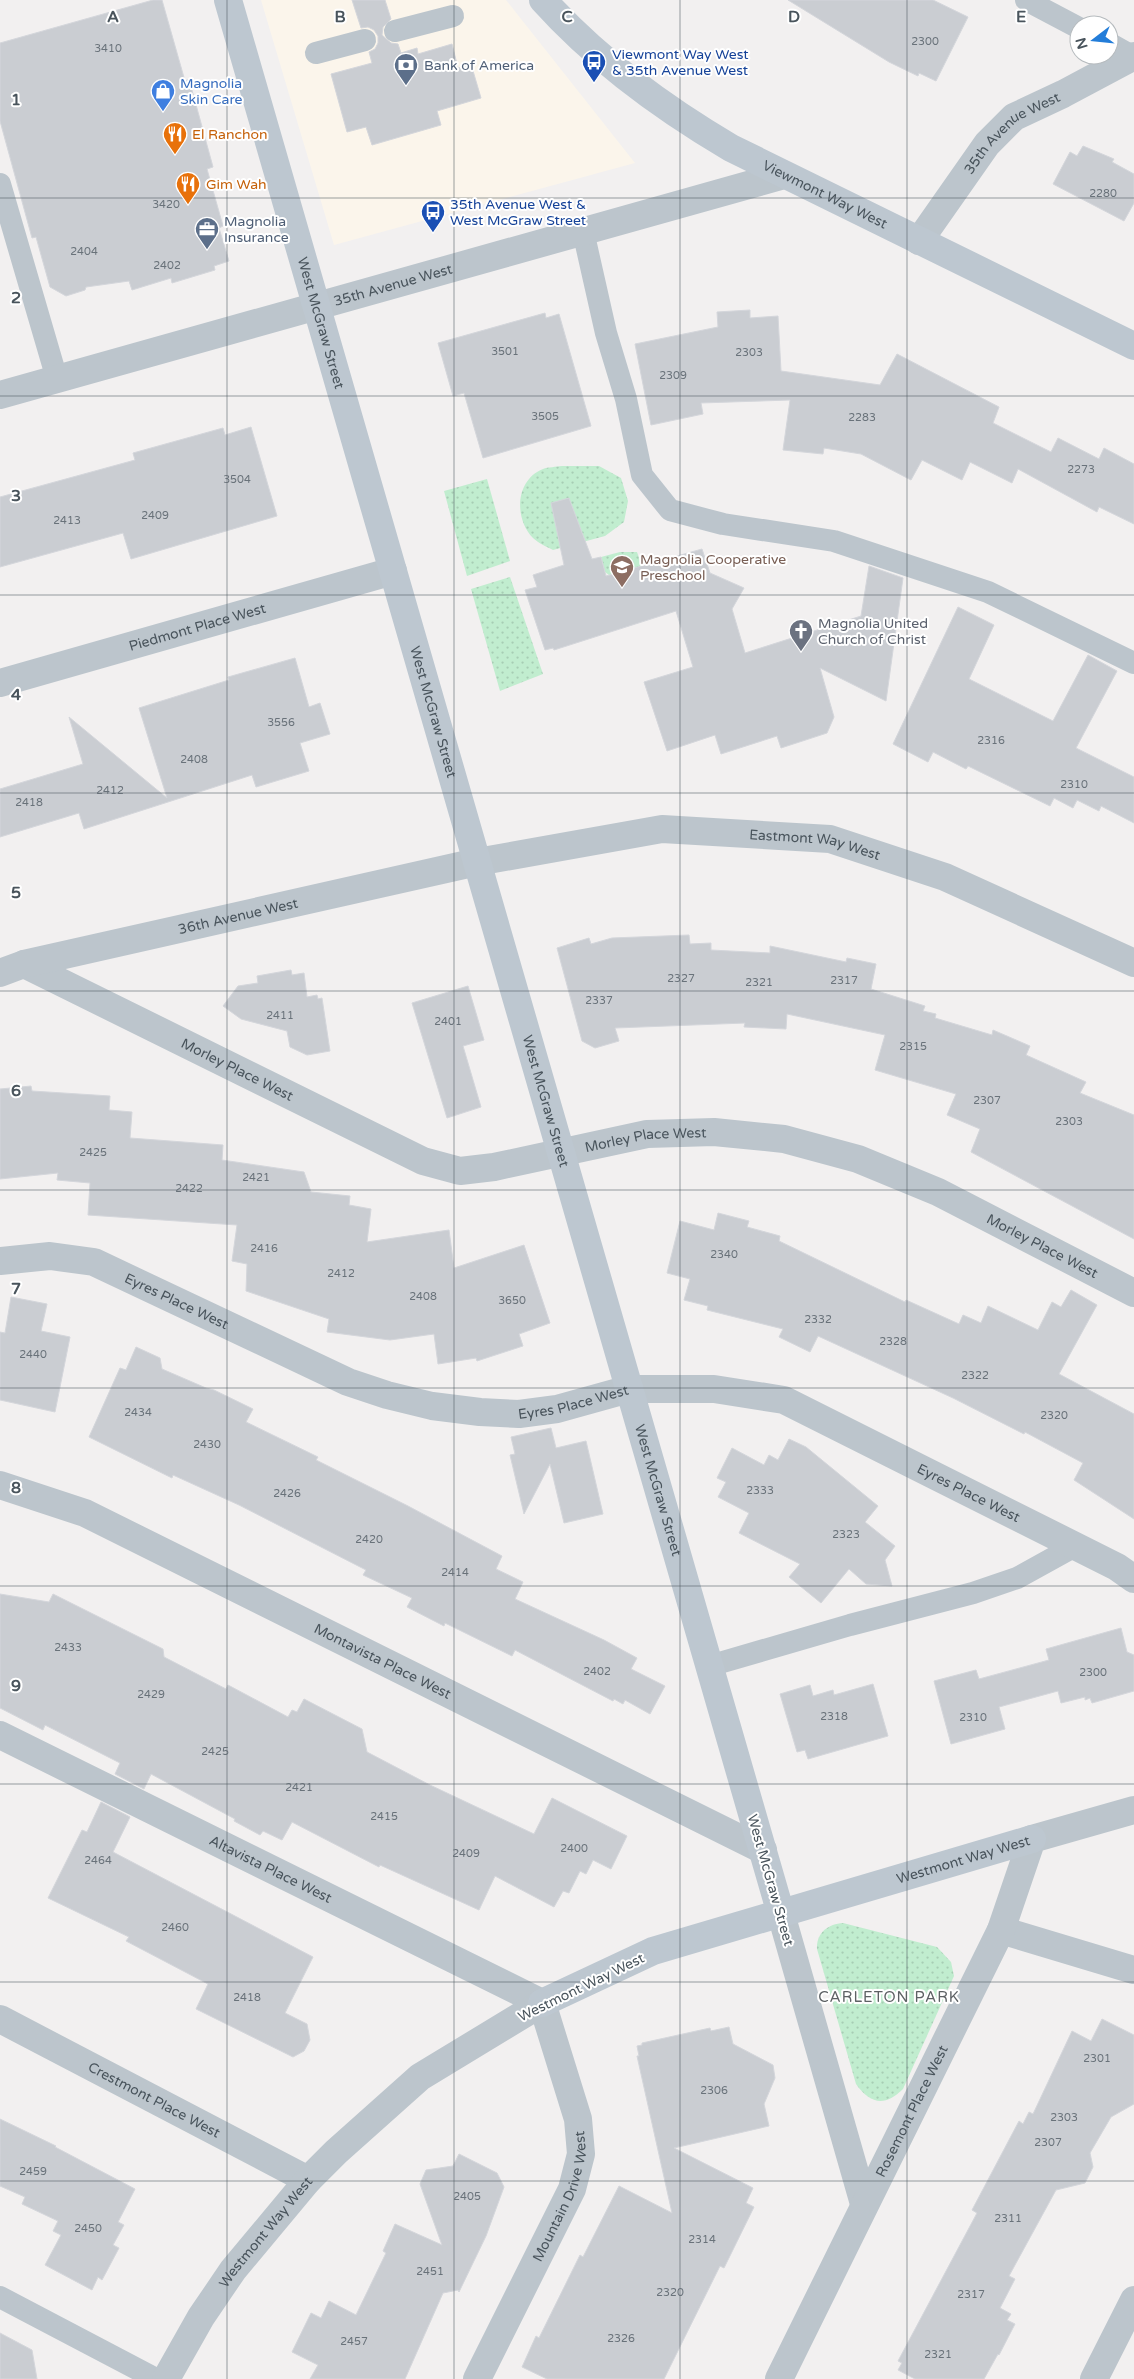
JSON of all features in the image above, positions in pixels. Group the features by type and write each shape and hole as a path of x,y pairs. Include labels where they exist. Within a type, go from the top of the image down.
{"street":[{"name":"West McGraw Street","path":"228,0 864,2204"},
{"name":"Viewmont Way West","path":"543,0 616,69 688,122 731,148 1134,346"},
{"name":"35th Avenue West","path":"919,241 987,144 1014,117 1063,94 1134,56"},
{"name":"35th Avenue West","path":"0,394 784,175"},
{"name":"Piedmont Place West","path":"0,683 393,571"},
{"name":"Eastmont Way West","path":"477,862 662,829 830,839 945,877 1134,963"},
{"name":"36th Avenue West","path":"12,969 477,862"},
{"name":"Morley Place West","path":"12,969 424,1162 460,1171 494,1167 562,1154 647,1134 714,1132 784,1139 858,1159 938,1192 1134,1293"},
{"name":"Eyres Place West","path":"0,1261 50,1256 94,1262 348,1382 387,1395 432,1406 480,1412 519,1414 558,1409 629,1390 714,1389 784,1400 1117,1567 1134,1580"},
{"name":"Montavista Place West","path":"0,1485 85,1513 763,1850"},
{"name":"Altavista Place West","path":"0,1734 542,2003"},
{"name":"Westmont Way West","path":"166,2379 201,2317 233,2270 308,2180 359,2130 420,2077 542,2003 653,1951 1134,1810"},
{"name":"Rosemont Place West","path":"778,2379 1001,1930 1032,1839"},
{"path":"1001,1930 1134,1970"},
{"name":"Mountain Drive West","path":"477,2379 572,2189 582,2154 578,2120 542,2003"},
{"name":"Crestmont Place West","path":"0,2020 308,2180"},
{"path":"1094,2379 1134,2300"}],"lane":[{"path":"1026,0 1069,23"},
{"path":"395,32 453,16"},
{"path":"316,52 365,40"},
{"path":"1119,48 1134,56"},
{"path":"0,184 57,379"},
{"path":"583,231 606,333 626,400 642,475 670,510 724,524 843,544 988,592 1134,663"},
{"path":"709,1666 850,1625 973,1593 1017,1578 1075,1546"},
{"path":"0,2297 156,2379"}],"shaded area":[{"path":"261,0 506,0 635,163 334,245"}],"green space":[{"path":"599,466 621,478 628,501 624,522 605,536 553,550 535,540 527,530 520,511 520,500 527,482 534,474 545,468"},
{"path":"487,479 510,561 467,576 444,491"},
{"path":"620,552 637,552 642,567 609,575 605,572 601,557"},
{"path":"510,577 543,674 500,691 471,589"},
{"path":"843,1923 937,1947 951,1962 954,1976 903,2089 890,2099 884,2101 878,2101 867,2096 856,2084 817,1949 817,1943 824,1930 832,1925"}],"building":[{"path":"153,0 162,0 185,81 189,79 213,167 207,169 223,226 219,228 229,261 214,266 215,270 172,283 171,278 132,290 129,281 86,287 85,290 66,296 50,287 36,237 32,238 0,121 0,43"},
{"name":"Bank of America","path":"352,0 385,0 391,19 383,27 382,35 391,43 398,44 401,53 417,48 418,54 452,44 458,68 471,64 481,98 437,111 441,125 372,145 366,127 347,132 331,74 372,63 369,52 375,49 378,43 378,36 374,30 368,27 361,28"},
{"path":"788,0 933,0 968,17 936,81 919,73 918,76 889,62"},
{"path":"1083,146 1114,159 1112,162 1134,174 1134,203 1124,221 1053,184 1070,152 1077,156"},
{"path":"750,310 750,318 778,316 781,371 880,385 897,354 999,407 993,423 1051,452 1058,438 1099,459 1104,448 1134,464 1134,524 1099,507 1097,512 1018,469 1012,483 970,462 962,480 922,460 911,480 861,454 824,448 823,454 783,450 790,400 701,403 703,414 651,425 635,344 718,327 717,312"},
{"path":"545,313 546,318 559,314 591,426 483,458 464,393 453,396 438,343"},
{"path":"251,427 277,516 131,559 123,533 0,567 0,497 135,460 133,453 223,428 225,435"},
{"name":"Magnolia United Church of Christ","path":"569,498 592,559 601,557 606,576 702,549 710,573 744,588 732,609 745,653 861,616 869,566 903,578 886,701 820,668 834,717 827,733 781,748 777,736 721,754 715,735 667,751 644,682 693,667 676,611 554,650 553,648 545,650 525,590 537,587 533,575 564,565 551,503"},
{"path":"958,607 994,625 969,679 1053,721 1088,655 1117,671 1076,748 1134,777 1134,823 1101,806 1099,811 1077,800 1073,808 1054,798 1050,806 968,766 966,769 933,752 928,762 893,744"},
{"path":"295,658 309,707 320,703 330,734 300,743 309,771 256,787 252,775 84,829 79,813 0,837 0,789 83,764 69,717 167,798 139,708 229,680 228,677"},
{"path":"689,935 690,944 711,943 711,950 770,953 770,946 846,962 847,958 876,964 871,989 925,1006 923,1011 936,1014 935,1018 992,1035 993,1030 1030,1046 1026,1055 1086,1082 1080,1093 1134,1115 1134,1239 971,1152 980,1129 947,1115 956,1094 875,1070 885,1035 787,1014 786,1029 744,1027 745,1023 615,1028 619,1041 595,1048 582,1041 557,948 589,938 591,944 612,938"},
{"path":"291,970 292,975 304,973 307,997 317,995 318,999 322,998 330,1051 307,1055 290,1047 287,1031 241,1019 223,1006 238,986 258,983 257,976"},
{"path":"468,986 484,1040 463,1046 481,1107 447,1118 412,1003"},
{"path":"31,1086 32,1091 110,1096 109,1110 132,1112 130,1138 223,1145 222,1160 304,1172 311,1192 350,1196 349,1205 371,1209 367,1242 449,1230 454,1268 524,1245 550,1323 519,1334 523,1346 477,1361 476,1358 438,1364 434,1334 390,1340 327,1332 329,1319 246,1291 247,1264 232,1261 237,1225 88,1215 90,1183 57,1180 58,1173 0,1179 0,1089"},
{"path":"718,1213 749,1221 747,1227 780,1236 779,1241 905,1302 906,1300 959,1324 963,1315 981,1323 988,1306 1038,1330 1052,1302 1061,1307 1071,1290 1097,1305 1059,1374 1134,1414 1134,1519 1074,1480 1083,1463 1025,1432 1024,1434 953,1398 818,1336 810,1352 779,1337 783,1329 707,1310 708,1306 684,1300 690,1279 667,1273 680,1221 714,1230"},
{"path":"11,1297 47,1304 41,1331 70,1337 55,1412 0,1400 0,1332 5,1333"},
{"path":"136,1347 160,1358 162,1369 214,1390 253,1409 246,1422 318,1457 316,1460 502,1556 496,1569 523,1582 515,1599 604,1640 637,1658 631,1669 665,1686 650,1714 625,1700 623,1704 614,1699 613,1701 515,1650 512,1656 445,1623 444,1626 407,1607 412,1598 363,1575 366,1570 239,1505 173,1475 172,1478 89,1437 120,1368 126,1370"},
{"path":"551,1428 556,1448 586,1441 603,1514 564,1523 550,1464 524,1514 510,1455 515,1454 511,1437"},
{"path":"789,1439 806,1447 878,1506 865,1522 895,1546 885,1560 892,1586 866,1584 849,1569 821,1603 789,1577 800,1564 739,1533 749,1513 718,1497 726,1482 717,1478 732,1448 764,1465 769,1455 778,1460"},
{"path":"0,1594 49,1602 53,1594 163,1649 164,1657 226,1689 228,1685 288,1717 292,1710 297,1712 304,1699 362,1729 367,1752 430,1785 534,1834 552,1798 627,1836 611,1869 593,1860 586,1874 580,1871 569,1893 563,1891 554,1907 495,1876 479,1910 380,1865 379,1867 292,1822 282,1840 263,1831 260,1835 234,1821 235,1819 151,1774 144,1789 115,1774 120,1763 45,1725 43,1730 0,1708"},
{"path":"1121,1628 1127,1652 1134,1655 1134,1691 1092,1703 1090,1698 1085,1700 1085,1697 1061,1703 1058,1691 999,1707 1005,1729 951,1744 934,1681 976,1670 979,1679 1049,1660 1046,1649"},
{"path":"873,1684 888,1736 808,1759 805,1750 797,1752 780,1694 810,1685 813,1696 833,1690 834,1695"},
{"path":"101,1802 130,1817 113,1852 313,1957 285,2013 307,2024 310,2040 304,2051 293,2057 196,2009 208,1984 126,1941 129,1937 48,1898 82,1830 87,1832"},
{"path":"1102,2019 1134,2035 1134,2104 1111,2117 1090,2153 1093,2167 1085,2183 1056,2190 1009,2276 1015,2279 1000,2308 1011,2314 1007,2320 1015,2324 999,2355 984,2379 915,2379 898,2370 902,2363 898,2361 977,2213 972,2210 1019,2121 1023,2124 1029,2112 1033,2114 1072,2031 1091,2041"},
{"path":"729,2027 733,2044 773,2065 775,2078 764,2104 769,2126 674,2148 753,2188 746,2203 754,2207 724,2268 720,2266 664,2379 547,2379 522,2367 536,2336 539,2338 580,2255 583,2257 619,2186 672,2213 637,2056 639,2056 637,2046 642,2045 642,2043 710,2028 711,2031"},
{"path":"0,2119 56,2146 135,2189 118,2222 124,2225 113,2245 119,2248 102,2280 98,2277 92,2290 45,2265 61,2235 53,2231 58,2221 22,2204 25,2197 0,2186"},
{"path":"459,2154 497,2173 504,2187 486,2236 459,2292 458,2290 443,2293 405,2379 310,2379 318,2365 292,2352 311,2313 321,2318 329,2301 356,2315 386,2253 383,2251 395,2224 442,2245 420,2184 426,2170 453,2166"},
{"path":"0,2333 32,2350 37,2379 0,2379"}],"place":[{"name":"Viewmont Way West & 35th Avenue West","path":"594,83"},
{"name":"Bank of America","path":"406,86"},
{"name":"Magnolia Skin Care","path":"163,112"},
{"name":"El Ranchon","path":"175,155"},
{"name":"Gim Wah","path":"188,205"},
{"name":"35th Avenue West & West McGraw Street","path":"433,233"},
{"name":"Magnolia Insurance","path":"207,250"},
{"name":"Magnolia Cooperative Preschool","path":"622,588"},
{"name":"Magnolia United Church of Christ","path":"801,652"}],"district":[{"name":"CARLETON PARK","path":"889,1997"}]}
